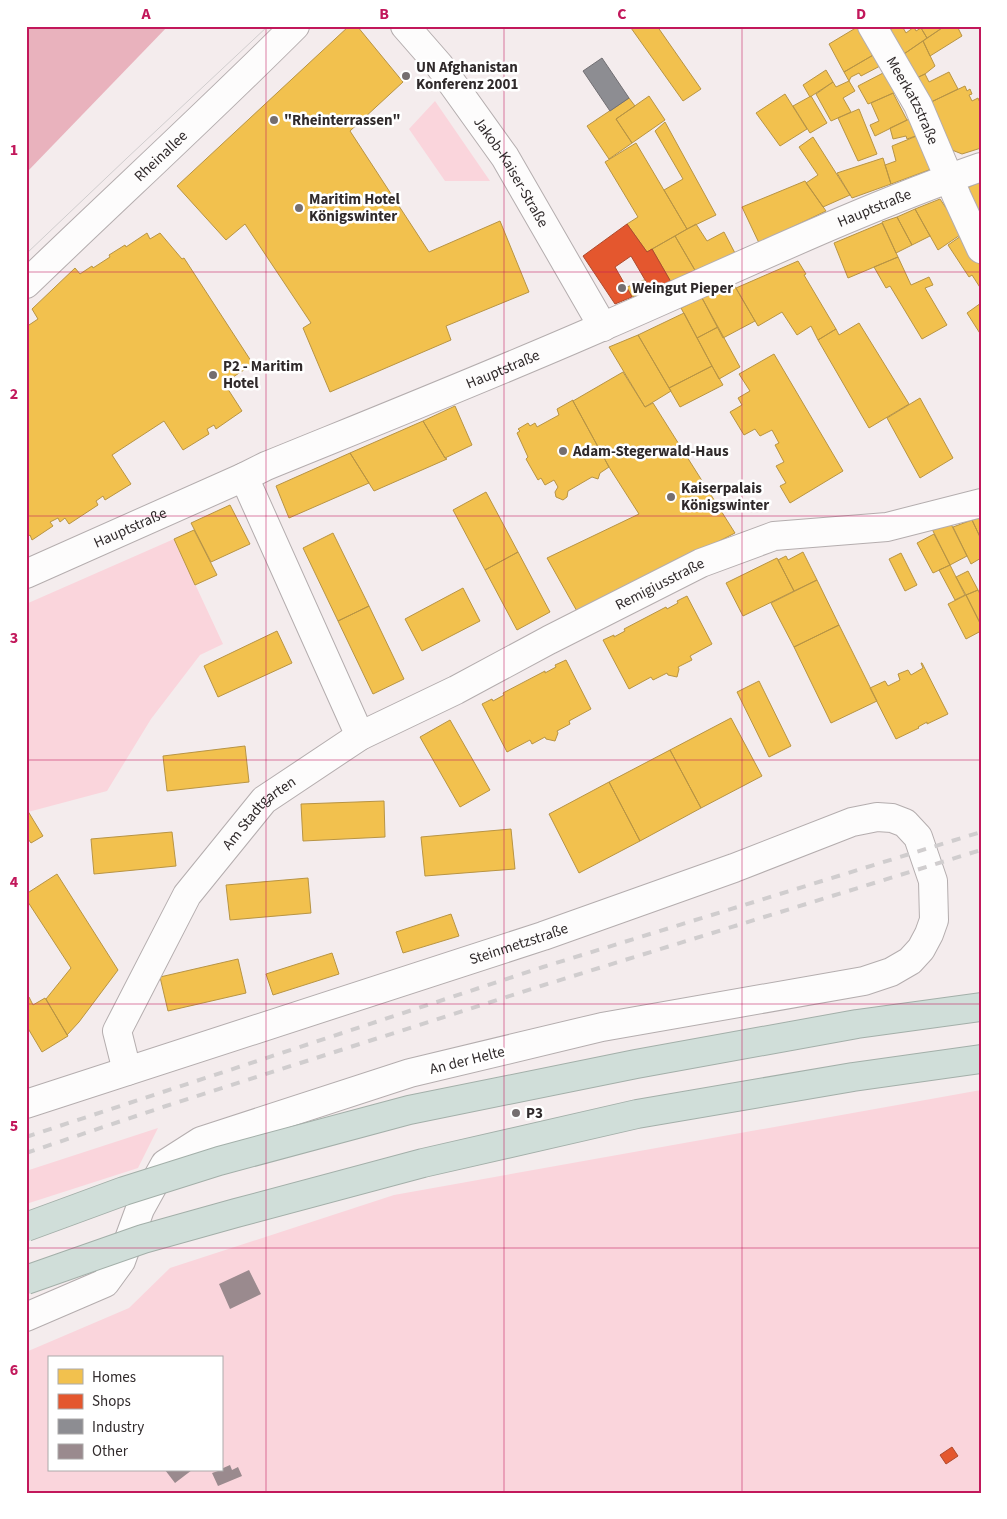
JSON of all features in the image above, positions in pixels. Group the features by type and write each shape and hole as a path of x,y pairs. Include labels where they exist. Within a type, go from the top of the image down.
{"highway":[{"path":"26,1227 124,1191 219,1161 409,1110 665,1058 857,1024 981,1007"},
{"path":"26,1280 152,1237 422,1163 637,1114 853,1077 981,1059"}],"street":[{"name":"Rheinallee","path":"26,284 225,95 294,26"},
{"name":"Jakob-Kaiser-Straße","path":"405,26 439,65 505,157 603,327"},
{"name":"Meerkatzstraße","path":"872,26 918,105 981,249"},
{"name":"Hauptstraße","path":"26,574 266,466 474,382 603,327 827,227 981,167"},
{"path":"244,477 360,736"},
{"name":"Remigiusstraße","path":"360,736 456,690 549,640 701,563 774,536 887,527 981,503"},
{"name":"Am Stadtgarten","path":"127,1071 117,1031 187,895 264,800 360,736"},
{"name":"Steinmetzstraße","path":"127,1071 543,936 734,868 852,822 877,817 892,818 905,824"},
{"name":"An der Helte","path":"26,1317 105,1283 121,1261 140,1209 165,1164 200,1141 410,1073 602,1027 864,981 891,972 910,961 921,949 934,920 933,881 918,837 905,824"},
{"path":"26,1104 127,1071"}],"shaded area":[{"path":"26,26 168,26 26,173"},
{"path":"435,101 490,181 445,181 409,129"},
{"path":"174,539 223,644 200,655 151,719 107,791 28,812 26,808 26,604"},
{"path":"981,1090 981,1493 26,1493 26,1352 129,1308 170,1268 394,1195"},
{"path":"158,1128 138,1168 26,1204 26,1171"}],"building: Homes":[{"name":"Maritim Hotel Königswinter","path":"349,26 357,26 403,82 350,131 429,252 500,221 529,292 446,326 451,340 330,392 303,328 311,323 245,224 226,240 177,186"},
{"path":"634,26 657,26 701,89 683,101 631,28"},
{"path":"859,26 875,54 844,72 829,44"},
{"path":"896,26 902,26 906,33 914,27 916,31 921,28 927,38 901,56 887,32"},
{"path":"923,26 945,26 927,38 921,28"},
{"path":"945,26 957,26 962,36 930,56 923,41"},
{"path":"923,41 935,66 925,74 912,80 901,56"},
{"path":"875,54 882,65 861,76 859,73 851,77 849,81 844,72"},
{"path":"826,70 833,82 810,97 803,85"},
{"path":"885,72 896,92 868,104 858,86"},
{"path":"949,72 958,89 925,105 912,80 925,74 929,82"},
{"path":"849,81 855,91 843,98 851,112 831,121 816,94 833,82 836,87"},
{"path":"965,86 967,91 970,89 972,94 969,95 972,101 978,98 981,105 981,148 962,154 952,150 929,103"},
{"path":"893,93 907,120 875,136 870,125 879,121 871,103"},
{"path":"785,94 807,129 780,146 756,113"},
{"path":"649,96 665,120 632,143 616,119"},
{"path":"811,96 827,123 810,133 793,106"},
{"path":"629,98 635,106 616,119 632,143 609,159 587,126"},
{"path":"859,109 877,154 858,161 838,118"},
{"path":"916,116 924,133 907,139 906,136 893,139 890,128"},
{"path":"665,122 716,215 687,229 664,190 683,179 655,131"},
{"path":"924,133 937,167 891,184 885,165 896,161 892,146"},
{"path":"813,137 850,195 823,207 806,183 818,175 799,147"},
{"path":"636,143 687,229 647,252 627,224 638,217 605,162"},
{"path":"883,158 891,184 852,198 837,173"},
{"path":"805,181 826,211 759,243 742,207"},
{"path":"981,181 981,227 963,190"},
{"path":"940,199 963,233 938,250 915,209"},
{"path":"915,209 930,236 912,245 897,217"},
{"path":"897,217 912,245 896,253 882,222"},
{"path":"882,223 898,257 848,278 834,243"},
{"path":"696,224 707,241 724,232 736,255 696,272 675,236"},
{"path":"147,233 150,239 160,233 182,259 184,258 253,364 224,383 242,411 216,429 214,425 207,429 209,434 183,450 164,421 112,455 131,484 105,500 103,496 96,501 98,505 69,524 65,518 60,522 58,518 50,522 53,526 32,540 30,535 26,538 26,327 38,319 32,309 75,268 80,274 92,266 93,268 110,257 109,255 125,245 126,247"},
{"path":"675,236 696,272 671,282 652,249"},
{"path":"961,236 981,266 981,289 972,275 969,277 948,245"},
{"path":"898,257 911,285 929,277 933,285 925,288 947,325 922,339 890,286 886,288 874,267"},
{"path":"798,261 806,274 804,275 836,329 818,340 811,326 797,335 782,312 758,326 736,288"},
{"path":"644,280 651,290 632,297 627,287"},
{"path":"734,285 755,321 723,338 702,298"},
{"path":"702,298 718,327 697,338 681,308"},
{"path":"981,303 981,335 967,313"},
{"path":"684,313 712,366 669,388 638,335"},
{"path":"859,323 909,404 869,428 818,340 836,329 839,335"},
{"path":"718,327 740,367 719,379 697,338"},
{"path":"638,335 671,391 645,407 609,347"},
{"path":"774,354 843,471 790,503 780,486 786,483 776,466 784,462 775,445 779,443 772,430 760,436 755,429 744,435 730,412 742,405 738,398 750,391 739,374"},
{"path":"712,366 723,385 680,407 669,388"},
{"name":"Kaiserpalais Königswinter","path":"623,372 645,407 653,403 735,533 578,613 547,558 639,514 609,467 573,401"},
{"path":"920,398 953,458 920,478 887,418"},
{"name":"Adam-Stegerwald-Haus","path":"573,401 609,467 600,473 598,479 592,477 568,491 567,497 563,500 556,497 555,492 558,487 554,480 545,485 541,478 538,480 526,459 528,457 517,433 520,431 518,429 528,423 530,426 535,423 537,427 559,415 557,409"},
{"path":"455,406 472,445 445,458 423,421"},
{"path":"423,421 447,459 374,491 350,453"},
{"path":"350,453 369,483 289,518 276,486"},
{"path":"486,492 518,552 485,570 453,510"},
{"path":"230,505 250,544 211,562 191,523"},
{"path":"981,517 981,539 972,520"},
{"path":"972,520 981,539 981,558 971,564 953,527"},
{"path":"950,522 967,556 950,565 932,529"},
{"path":"194,530 217,575 195,585 174,539"},
{"path":"333,533 369,606 338,621 303,548"},
{"path":"934,534 950,565 933,573 917,543"},
{"path":"518,552 550,612 517,630 485,570"},
{"path":"803,552 817,580 794,591 778,560 786,556 788,560"},
{"path":"901,553 917,585 905,591 889,559"},
{"path":"777,558 794,591 743,616 726,583"},
{"path":"950,565 965,595 955,600 939,570"},
{"path":"968,571 978,590 966,595 956,577"},
{"path":"817,580 839,625 794,647 771,603"},
{"path":"463,588 480,621 422,651 405,619"},
{"path":"978,590 981,596 981,625 966,595"},
{"path":"966,595 981,625 981,631 966,639 948,604"},
{"path":"687,596 712,644 690,656 692,660 678,667 677,677 667,673 653,680 651,677 629,689 603,640 614,635 614,637 625,631 624,629 666,607 667,609"},
{"path":"369,606 404,679 373,694 338,621"},
{"path":"839,625 877,701 831,723 794,647"},
{"path":"277,631 292,663 218,697 204,666"},
{"path":"566,660 591,709 569,721 570,724 557,731 555,741 545,737 532,744 530,740 507,752 482,704 492,699 493,701 504,695 503,693 545,671 545,673 556,667 555,665"},
{"path":"921,663 948,714 927,724 927,722 896,739 870,688 885,681 888,686 900,680 898,674 908,670 911,675 923,668"},
{"path":"759,681 791,746 769,757 737,692"},
{"path":"731,718 762,776 701,808 670,750"},
{"path":"450,720 490,790 460,807 420,737"},
{"path":"245,746 249,782 167,791 163,756"},
{"path":"670,750 701,808 640,841 609,782"},
{"path":"609,782 640,841 579,873 549,814"},
{"path":"384,801 385,837 303,841 301,804"},
{"path":"26,808 43,836 31,843 26,836"},
{"path":"511,829 515,869 425,876 421,837"},
{"path":"172,832 176,866 94,874 91,839"},
{"path":"57,874 118,970 67,1035 46,999 71,968 26,899 26,894"},
{"path":"308,878 311,913 230,920 226,885"},
{"path":"451,914 459,936 403,953 396,932"},
{"path":"332,953 339,974 273,995 266,974"},
{"path":"238,959 246,993 168,1011 160,977"},
{"path":"29,997 33,1005 45,998 68,1036 42,1052 26,1025 26,999"}],"building: Shops":[{"path":"627,224 647,252 652,249 671,282 651,290 631,256 615,267 632,297 615,304 583,256"},
{"path":"952,1447 958,1456 946,1464 940,1455"}],"building: Industry":[{"path":"602,58 629,98 610,111 583,71"}],"building: Other":[{"path":"249,1270 261,1294 230,1309 219,1284"},
{"path":"230,1465 232,1470 238,1467 242,1476 218,1486 212,1473 222,1472 222,1469"},
{"path":"167,1472 189,1472 175,1483"}],"tram line":[{"path":"26,254 268,26"}],"railway":[{"path":"26,1137 543,967 981,832"},
{"path":"26,1153 166,1106 544,985 981,850"}],"place":[{"name":"UN Afghanistan Konferenz 2001","path":"406,76"},
{"name":"\"Rheinterrassen\"","path":"274,120"},
{"name":"Maritim Hotel Königswinter","path":"299,208"},
{"name":"Weingut Pieper","path":"622,288"},
{"name":"P2 - Maritim Hotel","path":"213,375"},
{"name":"Adam-Stegerwald-Haus","path":"563,451"},
{"name":"Kaiserpalais Königswinter","path":"671,497"},
{"name":"P3","path":"516,1113"}]}
